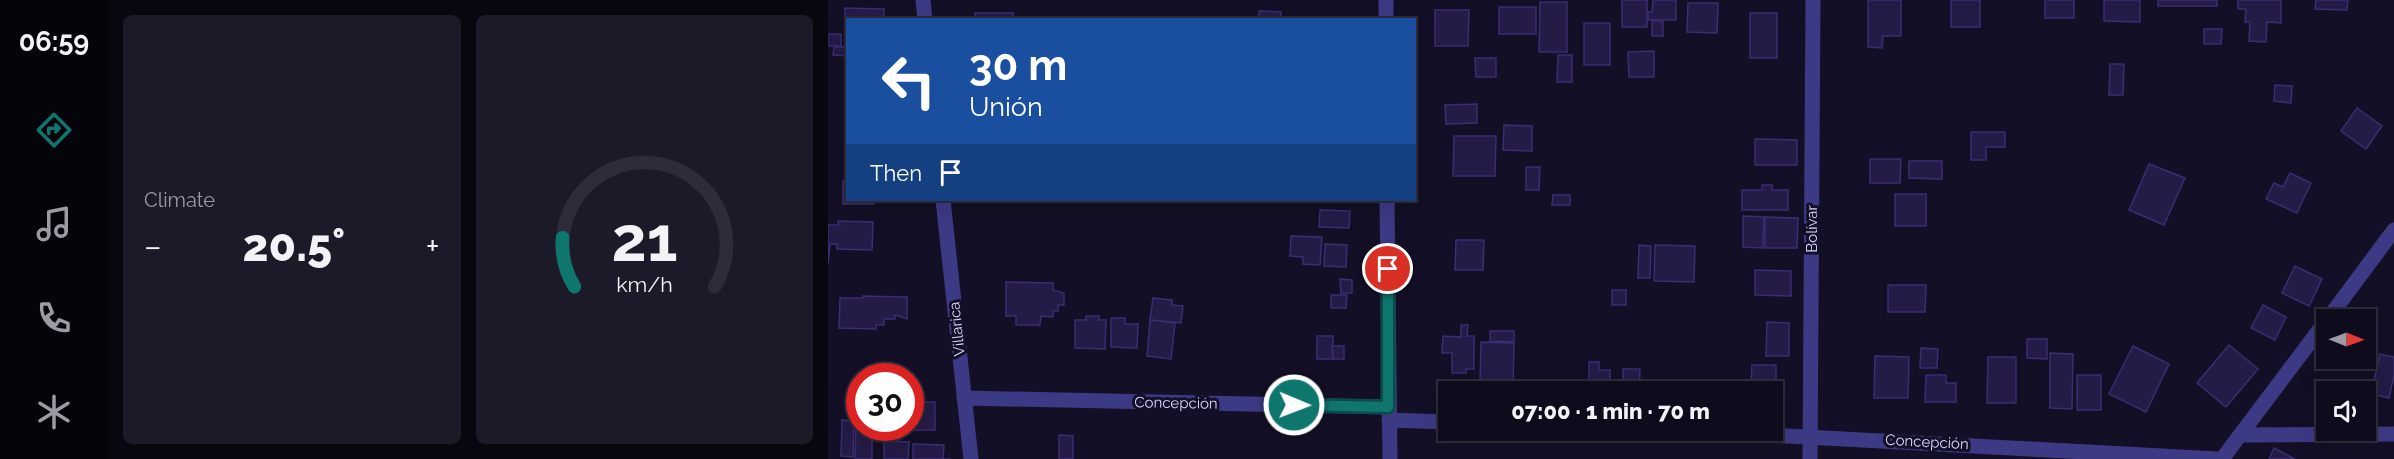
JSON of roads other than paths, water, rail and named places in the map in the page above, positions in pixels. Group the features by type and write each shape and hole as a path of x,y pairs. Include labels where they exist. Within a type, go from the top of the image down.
{"street":[{"path":"922,0 925,18"},
{"path":"1386,0 1386,18"},
{"name":"Bolívar","path":"1810,459 1814,0"},
{"name":"Villarica","path":"943,201 971,459"},
{"path":"1387,201 1390,459"},
{"path":"2335,309 2394,230"},
{"path":"2222,459 2316,335"},
{"name":"Concepción","path":"964,399 1389,414 1438,421"},
{"path":"2241,435 2394,434"},
{"name":"Concepción","path":"1783,435 2217,459"}]}
